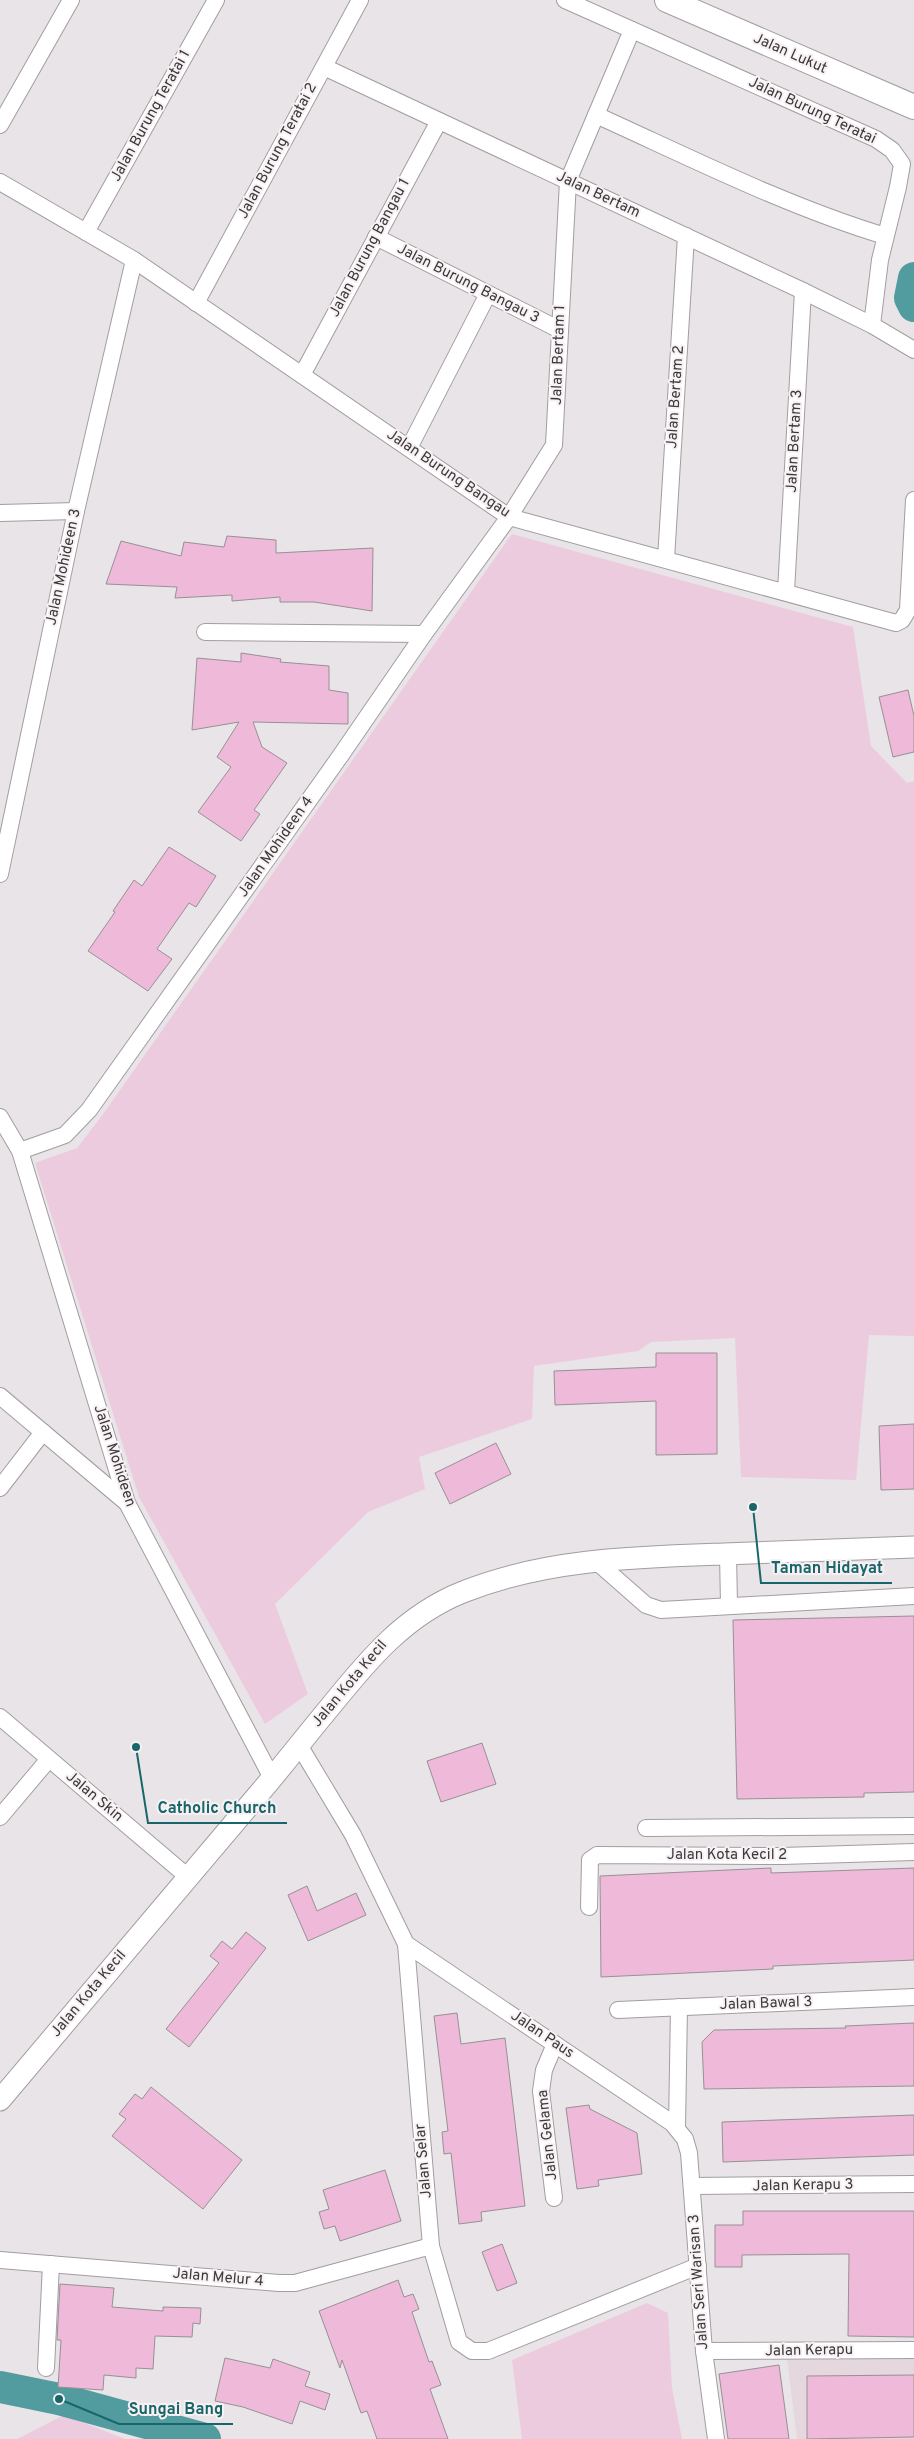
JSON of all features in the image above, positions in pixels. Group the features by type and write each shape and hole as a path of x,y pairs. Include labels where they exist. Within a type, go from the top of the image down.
{"main road":[{"name":"Jalan Lukut","path":"666,0 914,107"}],"street":[{"path":"0,125 71,0"},
{"name":"Jalan Burung Teratai 1","path":"86,232 216,0"},
{"name":"Jalan Burung Teratai 2","path":"196,303 360,0"},
{"name":"Jalan Burung Teratai","path":"565,0 876,139 892,150 902,164 885,236 872,325"},
{"name":"Jalan Bertam 1","path":"509,516 554,445 568,181 632,30"},
{"name":"Jalan Bertam","path":"324,67 804,291 872,325 914,350"},
{"path":"596,115 802,206 850,226 885,236"},
{"name":"Jalan Burung Bangau 1","path":"302,375 439,121"},
{"path":"0,182 134,260"},
{"name":"Jalan Bertam 2","path":"666,559 686,236"},
{"name":"Jalan Burung Bangau 3","path":"376,237 560,330"},
{"name":"Jalan Burung Bangau","path":"134,260 509,516 786,591 890,622 902,620 908,610 914,500"},
{"name":"Jalan Mohideen 3","path":"0,874 76,511 134,260"},
{"name":"Jalan Bertam 3","path":"786,591 804,291"},
{"path":"409,448 488,294"},
{"path":"0,512 76,511"},
{"name":"Jalan Mohideen 4","path":"20,1151 65,1135 89,1110 509,516"},
{"path":"205,632 424,634"},
{"name":"Jalan Mohideen","path":"0,1117 20,1151 127,1503 272,1778"},
{"path":"0,1396 127,1503"},
{"path":"0,1488 43,1432"},
{"name":"Jalan Kota Kecil","path":"0,2100 272,1778 361,1668 384,1642 410,1621 436,1605 463,1592 503,1578 541,1569 597,1562 728,1554 914,1547"},
{"path":"728,1554 729,1605"},
{"path":"597,1562 646,1605 661,1610 914,1596"},
{"name":"Jalan Skin","path":"0,1717 188,1877"},
{"name":"Jalan Selar","path":"299,1745 352,1835 406,1944 431,2246 456,2334 465,2347 480,2352 698,2266"},
{"path":"0,1817 48,1759"},
{"path":"646,1828 914,1826"},
{"name":"Jalan Kota Kecil 2","path":"589,1907 590,1860 597,1855 782,1856 914,1852"},
{"name":"Jalan Paus","path":"406,1944 677,2128"},
{"name":"Jalan Bawal 3","path":"618,2010 914,1997"},
{"path":"677,2128 679,2007"},
{"name":"Jalan Gelama","path":"554,2198 541,2091 544,2070 555,2044"},
{"name":"Jalan Seri Warisan 3","path":"677,2128 688,2146 704,2351 716,2439"},
{"name":"Jalan Kerapu 3","path":"692,2186 914,2184"},
{"name":"Jalan Melur 4","path":"0,2260 295,2282 431,2246"},
{"path":"46,2368 51,2264"},
{"name":"Jalan Kerapu","path":"704,2351 914,2350"}],"shaded area":[{"path":"512,534 853,627 871,746 907,783 914,781 914,1336 869,1335 856,1480 741,1477 735,1338 651,1342 638,1351 534,1366 532,1419 419,1457 425,1489 368,1512 275,1604 308,1694 265,1724 139,1497 35,1163 77,1148 101,1117"},
{"path":"647,2303 668,2313 672,2388 682,2439 522,2439 512,2360"},
{"path":"914,2342 914,2439 797,2439 785,2343"},
{"path":"64,2415 125,2439 17,2439"}],"building":[{"path":"227,536 276,540 276,553 373,548 372,611 314,602 280,602 280,597 232,601 232,595 175,598 177,587 106,584 121,541 181,556 184,542 224,547"},
{"path":"241,653 281,659 280,662 329,666 329,690 348,693 348,724 253,722 262,747 287,763 254,810 260,814 241,841 198,812 231,767 217,757 239,722 192,730 197,658 241,662"},
{"path":"908,690 914,716 914,752 893,757 879,697"},
{"path":"169,847 216,876 196,907 189,903 157,949 172,959 148,991 88,951 134,880 142,886"},
{"path":"656,1353 717,1353 717,1454 656,1455 656,1401 555,1405 554,1371 656,1367"},
{"path":"914,1424 914,1489 881,1490 879,1426"},
{"path":"496,1443 511,1474 450,1504 435,1473"},
{"path":"914,1616 914,1792 864,1793 864,1797 737,1799 733,1620"},
{"path":"482,1743 496,1784 441,1802 427,1761"},
{"path":"771,1868 771,1873 914,1868 914,1960 773,1966 773,1969 601,1977 600,1876"},
{"path":"307,1886 317,1911 356,1893 366,1915 308,1941 288,1895"},
{"path":"246,1932 266,1948 189,2047 166,2029 219,1963 210,1956 222,1941 232,1949"},
{"path":"457,2013 461,2044 505,2038 525,2206 481,2212 482,2221 459,2224 451,2153 444,2154 442,2132 448,2131 434,2016"},
{"path":"914,2023 914,2086 704,2089 702,2042 714,2030 846,2028 845,2026"},
{"path":"151,2087 242,2160 203,2209 112,2136 126,2119 119,2114 135,2094 142,2099"},
{"path":"589,2105 590,2109 637,2133 642,2174 598,2180 599,2186 577,2189 566,2108"},
{"path":"914,2115 914,2155 723,2162 722,2122"},
{"path":"385,2170 401,2221 340,2241 335,2226 324,2229 319,2212 329,2209 323,2190"},
{"path":"743,2211 914,2211 914,2337 848,2336 849,2254 742,2255 742,2267 715,2267 715,2225 743,2225"},
{"path":"502,2244 517,2283 497,2291 482,2252"},
{"path":"398,2280 404,2297 413,2294 419,2309 412,2312 429,2362 432,2361 441,2385 430,2389 448,2439 377,2439 367,2411 361,2413 342,2360 340,2368 319,2311"},
{"path":"60,2284 114,2288 112,2307 163,2311 163,2307 201,2308 200,2324 193,2323 192,2337 155,2336 153,2369 136,2368 136,2378 104,2375 103,2390 58,2387 61,2340 57,2340"},
{"path":"225,2358 270,2368 273,2359 310,2372 305,2386 330,2394 325,2410 300,2401 292,2424 243,2407 215,2401"},
{"path":"779,2365 789,2439 728,2439 719,2374"},
{"path":"914,2375 914,2437 807,2439 807,2376"}],"waterway":[{"path":"914,278 910,298 914,306"},
{"path":"0,2387 59,2399 205,2439"}],"place":[{"name":"Taman Hidayat","path":"753,1507"},
{"name":"Catholic Church","path":"136,1747"},
{"name":"Sungai Bang","path":"59,2399"}]}
